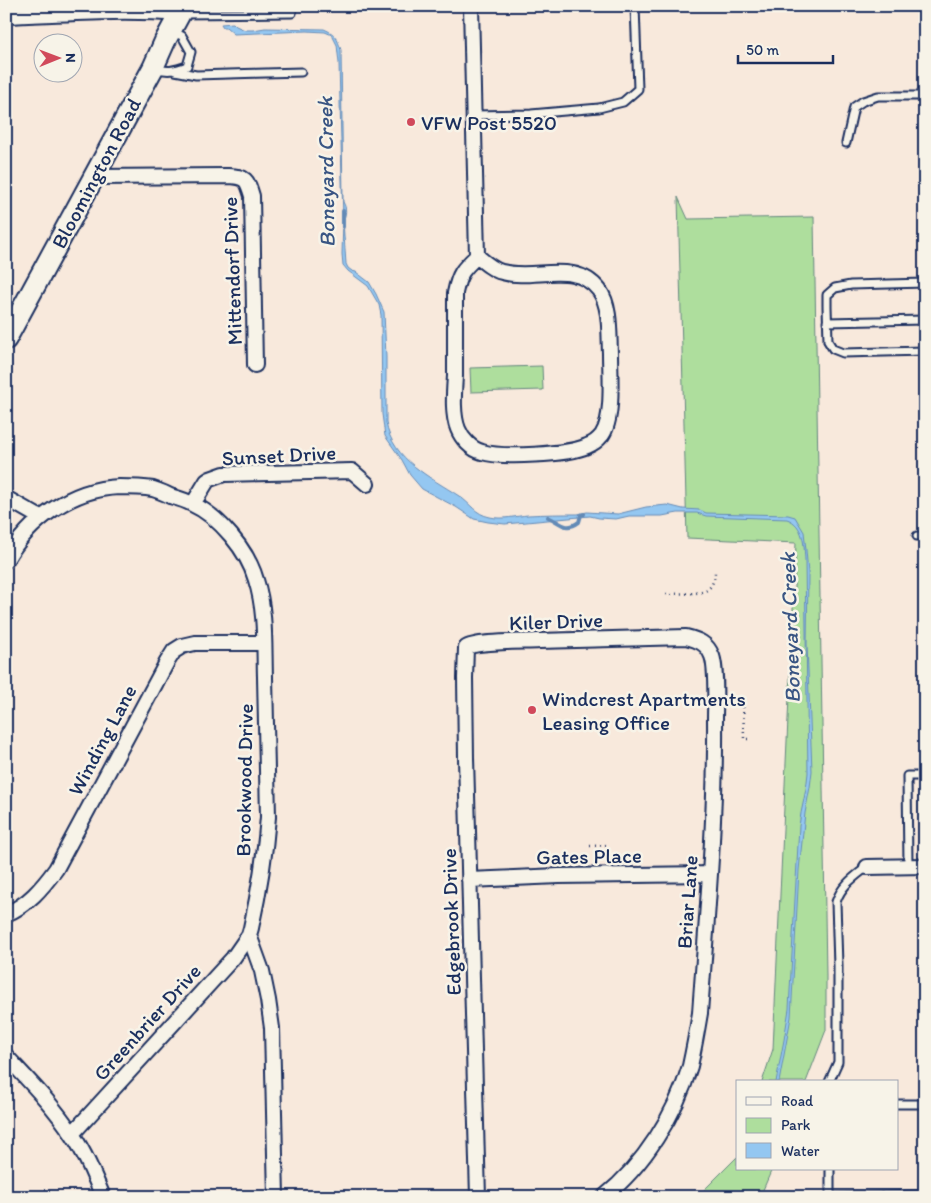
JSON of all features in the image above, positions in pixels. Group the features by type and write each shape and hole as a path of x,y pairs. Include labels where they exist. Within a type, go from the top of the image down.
{"main road":[{"name":"Bloomington Road","path":"6,339 153,68 178,17"}],"street":[{"path":"471,6 477,256 463,269 458,278 455,293 455,418 458,429 463,438 472,447 480,452 497,455 571,451 586,447 596,441 602,434 608,420 610,387 609,321 603,297 599,290 590,281 570,273 519,274 503,272 495,269 477,256"},
{"path":"13,13 118,9 152,12 178,17"},
{"name":"Mittendorf Drive","path":"94,177 228,176 240,177 249,184 252,196 254,365"},
{"name":"Sunset Drive","path":"193,504 210,479 224,474 352,471 368,484"},
{"path":"6,560 21,537 41,518 57,506 94,491 135,487 153,489 193,504"},
{"path":"6,498 41,518"},
{"name":"Brookwood Drive","path":"193,504 230,534 241,547 256,579 261,600 264,643 268,818 262,872 248,935"},
{"name":"Briar Lane","path":"604,1197 630,1173 645,1155 680,1093 689,1068 700,1013 716,753 713,658 708,647 699,640 686,637 647,638"},
{"name":"Kiler Drive","path":"467,647 478,644 647,638"},
{"name":"Winding Lane","path":"6,914 29,901 43,887 56,869 174,651 182,646 194,643 264,643"},
{"name":"Edgebrook Drive","path":"467,647 465,652 466,758 478,1197"},
{"path":"867,867 925,866"},
{"name":"Gates Place","path":"470,880 559,876 710,874"},
{"path":"248,935 262,971 272,1028 276,1197"},
{"name":"Greenbrier Drive","path":"72,1134 232,958 248,935"},
{"path":"6,1056 37,1089 72,1134 95,1177 103,1197"}],"lane":[{"path":"153,68 163,71 187,66 191,52 182,36 178,17 228,10 292,13 292,6"},
{"path":"474,115 531,114 599,108 623,102 638,88 636,6"},
{"path":"175,70 196,75 301,72"},
{"path":"846,143 854,108 863,101 878,96 925,96"},
{"path":"925,284 851,285 835,288 827,295 828,341 833,349 843,353 925,351"},
{"path":"827,322 925,320"},
{"path":"917,536 925,536"},
{"path":"908,866 907,776 925,776"},
{"path":"830,1080 838,1062 836,902 839,893 849,881 867,867"},
{"path":"898,1104 925,1104"},
{"path":"830,1170 830,1197 925,1195"}],"path":[{"path":"666,594 707,590 712,584 715,571"},
{"path":"742,697 744,739 748,739"},
{"path":"590,846 608,845"}],"green space":[{"path":"678,197 688,219 814,217 826,1030 807,1080 763,1080 773,1049 796,543 687,538"},
{"path":"542,366 543,390 471,392 470,368"},
{"path":"736,1158 736,1170 772,1170 760,1197 697,1197"}],"water":[{"path":"233,23 245,30 265,28 324,29 336,37 341,50 343,202 346,212 343,221 346,264 348,268 369,282 384,312 386,423 396,447 414,466 459,496 477,511 485,516 495,518 587,512 618,514 646,507 667,505 683,509 700,510 706,513 788,515 795,517 804,532 808,573 807,644 812,771 799,870 791,1017 779,1080 776,1080 789,1009 799,826 808,773 805,560 800,531 793,522 787,519 706,516 697,513 629,516 616,519 590,516 505,524 474,519 422,489 410,475 385,436 382,414 381,315 379,305 368,286 343,265 339,63 337,45 332,35 325,32 234,34 221,24"}],"waterway":[{"name":"Boneyard Creek","path":"343,211 343,227"},
{"name":"Boneyard Creek","path":"548,517 563,525 570,526 579,522 581,515 584,514"}],"place":[{"name":"VFW Post 5520","path":"411,122"},
{"name":"Windcrest Apartments Leasing Office","path":"532,710"}]}
